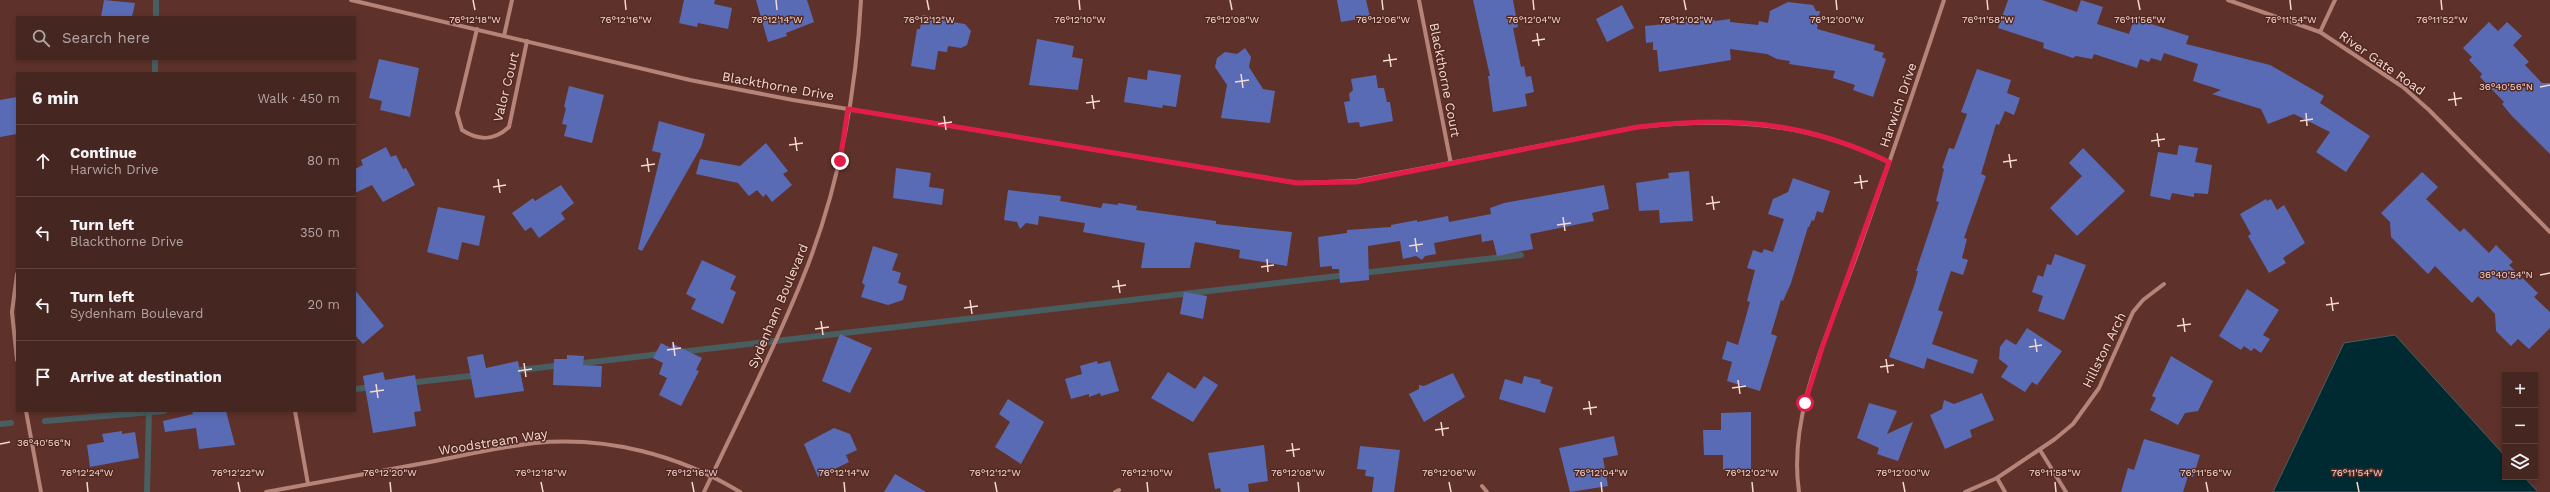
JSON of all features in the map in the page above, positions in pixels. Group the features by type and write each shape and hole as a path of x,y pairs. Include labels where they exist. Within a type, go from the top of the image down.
{"street":[{"name":"Blackthorne Drive","path":"351,0 690,80 848,109 1297,183 1356,182 1638,127 1678,122 1730,121 1789,128 1834,139 1889,162"},
{"name":"Valor Court","path":"504,36 512,0"},
{"name":"Sydenham Boulevard","path":"704,492 802,280 823,222 840,161 848,109 861,0"},
{"name":"Blackthorne Court","path":"1419,0 1451,164"},
{"name":"Harwich Drive","path":"1799,492 1797,458 1805,403 1822,348 1889,162 1944,0"},
{"name":"River Gate Road","path":"2228,0 2320,32 2403,87 2550,232"},
{"path":"2320,32 2335,0"},
{"name":"Valor Court","path":"477,29 457,113 462,130 483,139 493,138 509,127 527,41"},
{"path":"16,282 12,312 16,350"},
{"name":"Hillston Arch","path":"1965,492 1997,478 2040,450 2073,424 2102,382 2133,312 2143,300 2164,284"},
{"path":"26,412 41,492"},
{"path":"295,412 308,484"},
{"name":"Woodstream Way","path":"266,492 503,448 557,442 619,446 661,456 712,475 740,492"},
{"path":"2040,450 2066,492"},
{"path":"1997,478 2005,492"},
{"path":"1482,486 1487,492"}],"water":[{"path":"2395,335 2502,453 2502,480 2527,480 2538,492 2273,492 2344,343"}],"building":[{"path":"104,0 135,3 132,16 101,16"},
{"path":"684,0 715,0 714,4 732,8 728,29 698,23 697,27 679,23"},
{"path":"756,0 807,0 814,22 786,33 787,36 768,42"},
{"path":"1337,0 1366,0 1370,17 1341,22"},
{"path":"1473,0 1513,0 1518,27 1513,28 1521,67 1524,66 1526,77 1531,76 1534,92 1525,94 1527,106 1493,112 1488,76 1490,76"},
{"path":"2008,0 2042,0 2077,12 2081,0 2103,7 2097,24 2129,34 2134,19 2189,36 2186,44 2270,65 2324,96 2320,103 2370,136 2346,172 2316,152 2330,132 2294,114 2268,124 2261,109 2212,94 2221,90 2193,81 2198,64 2164,53 2161,61 2151,58 2149,62 2140,59 2137,68 2094,54 2092,59 2076,56 2073,58 2043,48 2044,43 1998,28"},
{"path":"1788,2 1813,5 1816,11 1820,11 1817,29 1875,45 1874,50 1884,53 1882,57 1886,59 1873,97 1853,90 1855,85 1833,78 1835,71 1789,64 1790,61 1777,59 1767,54 1730,49 1731,60 1659,72 1657,50 1653,50 1653,42 1646,43 1645,26 1696,21 1699,18 1711,17 1715,21 1730,19 1730,22 1758,25 1759,21 1768,23 1770,11"},
{"path":"1622,5 1634,28 1607,42 1596,19"},
{"path":"922,15 953,19 952,22 965,24 971,31 967,45 961,48 948,46 947,52 938,51 935,70 911,66 917,29 920,29"},
{"path":"2489,22 2498,31 2507,22 2522,36 2513,45 2529,62 2525,65 2542,83 2550,83 2550,154 2511,115 2502,104 2504,102 2480,77 2482,74 2469,60 2472,57 2463,48"},
{"path":"1037,39 1074,46 1072,57 1083,59 1078,90 1029,85"},
{"path":"1245,48 1251,57 1249,67 1263,89 1275,91 1270,123 1221,118 1227,85 1215,67 1217,58 1225,52 1237,54"},
{"path":"379,59 419,68 410,117 380,110 382,101 369,98"},
{"path":"1977,69 2011,80 2007,93 2020,98 2014,115 2005,111 1999,125 1996,124 1981,174 1986,176 1964,238 1967,239 1962,258 1968,260 1963,275 1951,271 1938,310 1943,312 1932,344 1978,360 1973,374 1927,358 1924,369 1889,357 1915,283 1918,271 1916,271 1939,202 1936,201 1944,169 1942,168 1949,148 1954,149 1967,114 1961,112"},
{"path":"1148,70 1181,75 1176,107 1163,105 1162,108 1124,102 1128,77 1147,80"},
{"path":"1376,75 1378,88 1384,88 1387,102 1390,102 1393,121 1360,127 1359,122 1348,123 1344,102 1350,101 1349,94 1353,90 1351,79"},
{"path":"569,86 604,95 592,143 564,136 567,125 562,124"},
{"path":"16,97 16,134 0,137 0,100"},
{"path":"659,121 705,134 701,147 642,251 638,249 661,153 652,151"},
{"path":"766,143 788,171 783,174 792,185 772,202 766,194 763,197 757,190 749,196 738,183 696,174 700,159 740,166"},
{"path":"2179,145 2198,148 2195,162 2212,165 2208,194 2194,193 2194,197 2172,193 2170,200 2150,196 2158,152 2177,155"},
{"path":"386,147 391,157 396,155 403,169 406,168 415,185 383,202 372,185 356,193 356,168 363,165 361,160"},
{"path":"2083,148 2125,191 2077,236 2050,208 2082,176 2069,163"},
{"path":"896,168 931,173 929,187 944,189 942,205 893,198"},
{"path":"1689,171 1693,221 1660,223 1659,210 1639,211 1636,183 1669,178 1668,173"},
{"path":"2422,172 2438,187 2426,199 2460,232 2464,228 2489,253 2496,245 2513,262 2509,265 2538,293 2534,297 2550,312 2550,328 2529,349 2518,339 2511,346 2496,331 2495,314 2478,296 2472,303 2435,266 2428,274 2391,237 2390,222 2381,213"},
{"path":"1793,178 1830,191 1823,213 1817,211 1814,221 1812,220 1808,227 1791,283 1783,301 1781,300 1771,334 1777,336 1760,391 1727,381 1732,362 1722,359 1727,341 1738,345 1750,302 1747,301 1755,270 1747,268 1753,250 1762,253 1764,249 1773,252 1784,219 1768,214 1773,199 1788,192"},
{"path":"561,185 574,203 561,213 565,219 539,238 531,227 525,231 512,213 533,198 535,201"},
{"path":"1604,185 1609,209 1592,213 1594,221 1530,234 1533,249 1497,256 1493,240 1482,242 1481,234 1434,243 1436,254 1425,256 1422,260 1416,256 1403,259 1400,241 1368,246 1369,280 1340,283 1339,269 1332,269 1332,266 1320,267 1318,237 1347,233 1347,230 1391,227 1391,225 1448,216 1449,222 1491,214 1490,208 1504,203"},
{"path":"1008,190 1061,196 1060,201 1101,208 1103,203 1118,205 1118,203 1137,206 1136,210 1216,221 1216,224 1292,232 1287,266 1239,258 1240,250 1195,242 1190,268 1141,268 1145,243 1083,232 1085,223 1039,216 1038,225 1026,223 1020,229 1017,222 1004,220"},
{"path":"2266,199 2267,201 2271,199 2277,210 2284,205 2305,243 2283,258 2286,263 2269,273 2248,236 2251,234 2240,214"},
{"path":"438,207 485,216 479,246 462,242 458,260 427,252"},
{"path":"873,246 898,254 892,270 901,273 898,283 907,286 903,300 888,305 861,297 865,285 862,283"},
{"path":"2055,254 2086,265 2064,320 2038,311 2043,296 2032,292 2038,275 2043,277 2047,264 2051,265"},
{"path":"702,260 736,276 730,289 736,292 723,324 691,309 696,299 686,294"},
{"path":"2247,289 2279,310 2263,335 2270,339 2261,353 2254,348 2251,351 2244,346 2241,350 2219,336"},
{"path":"356,291 384,326 363,344 356,336"},
{"path":"1184,292 1207,296 1203,319 1180,314"},
{"path":"2027,328 2062,351 2037,385 2032,382 2025,392 2001,377 2008,366 1999,359 2000,347 2006,339 2016,345"},
{"path":"840,334 872,348 850,393 822,381"},
{"path":"661,343 671,348 673,344 702,358 696,370 699,371 681,406 659,395 667,378 659,374 663,363 653,358"},
{"path":"483,354 486,368 518,361 524,391 475,398 467,357"},
{"path":"567,355 584,356 583,365 602,366 601,387 553,385 554,359 567,359"},
{"path":"2171,356 2213,381 2198,411 2185,413 2178,425 2150,410 2156,398 2152,396"},
{"path":"1097,361 1098,364 1110,361 1119,391 1101,396 1100,393 1089,397 1089,394 1071,399 1065,379 1082,374 1080,366"},
{"path":"383,372 385,380 415,375 421,411 414,412 416,426 373,433 363,376"},
{"path":"1168,372 1195,389 1204,376 1218,385 1193,422 1151,398"},
{"path":"1453,373 1465,397 1424,422 1409,394 1419,389 1419,385 1424,386"},
{"path":"1524,376 1541,380 1540,383 1553,387 1545,413 1499,399 1505,379 1522,384"},
{"path":"1982,393 1994,420 1970,430 1972,437 1945,449 1930,415 1942,409 1944,400 1954,404"},
{"path":"1008,399 1044,422 1021,464 995,447 1010,422 999,414"},
{"path":"1869,403 1897,411 1887,434 1913,422 1898,461 1877,454 1879,448 1857,438"},
{"path":"192,412 226,412 235,445 199,449 196,428 165,432 163,421 193,414"},
{"path":"1751,412 1751,469 1723,470 1723,455 1704,455 1703,430 1721,430 1721,413"},
{"path":"834,428 850,434 857,450 846,455 849,462 818,477 804,444"},
{"path":"122,431 122,434 135,432 139,458 90,467 87,445 104,442 102,434"},
{"path":"1614,436 1618,455 1603,458 1608,486 1570,492 1559,448"},
{"path":"2144,439 2200,455 2193,477 2188,476 2183,492 2121,492 2128,468 2134,470"},
{"path":"1264,445 1268,481 1248,484 1249,492 1221,492 1220,488 1215,489 1208,453"},
{"path":"1360,446 1400,450 1394,492 1372,492 1374,477 1365,476 1366,470 1357,469"},
{"path":"895,474 926,492 884,492"}],"waterway":[{"path":"156,0 156,16"},
{"path":"155,60 155,72"},
{"path":"1362,273 1521,255"},
{"path":"680,352 1347,275"},
{"path":"575,364 661,354"},
{"path":"512,371 562,365"},
{"path":"408,383 479,375"},
{"path":"356,389 373,387"},
{"path":"147,492 149,412"},
{"path":"45,421 152,412"},
{"path":"0,424 11,423"}],"route":[{"path":"840,161 848,109 1268,180 1328,184 1356,182 1638,127 1678,122 1730,121 1760,123 1789,128 1834,139 1866,151 1889,162 1858,253 1822,348 1805,403"}]}
